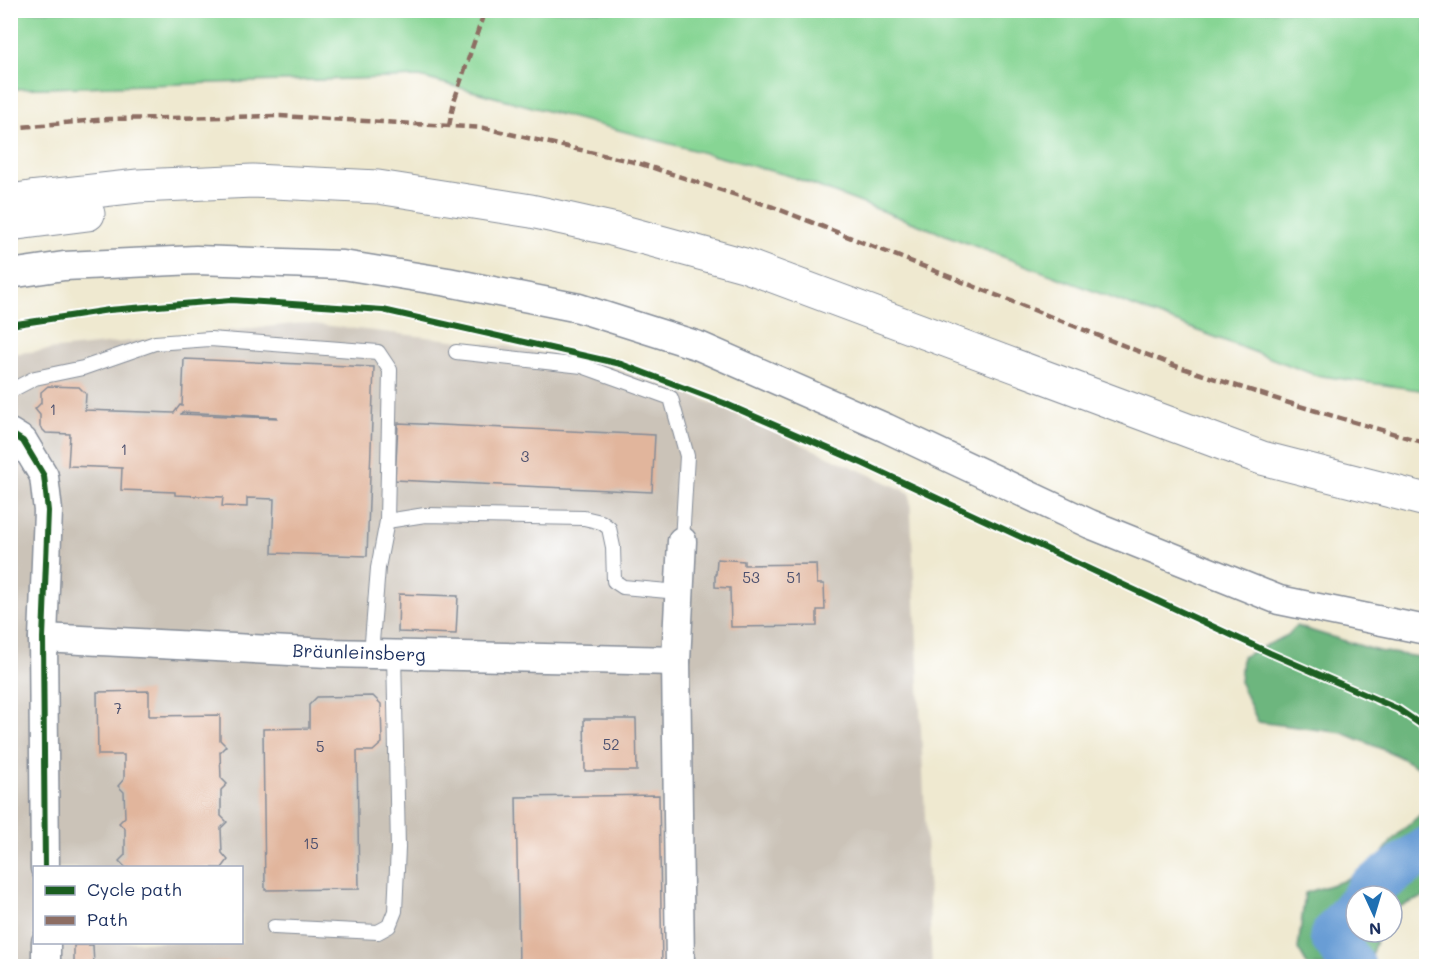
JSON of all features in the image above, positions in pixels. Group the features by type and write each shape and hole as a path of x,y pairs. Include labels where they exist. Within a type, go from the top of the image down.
{"main road":[{"path":"10,182 46,177 93,175 138,186"},
{"path":"10,201 138,186 253,181 378,187 531,211 612,229 744,266 1262,458 1426,500"},
{"path":"10,224 140,208 252,203 385,207 482,202"}],"street":[{"path":"10,274 63,266 196,260 343,265 448,282 579,308 699,346 886,429 1090,524 1279,600 1426,630"},
{"path":"10,433 23,441 44,476 48,512 43,638 45,866"},
{"path":"680,966 676,661 682,541"},
{"name":"Bräunleinsberg","path":"43,638 383,654 676,661"},
{"path":"46,944 46,966"}],"lane":[{"path":"10,392 35,378 83,368 155,343 210,339 378,352 390,370 387,521 378,567 398,848 395,911 388,926 378,932 274,927"},
{"path":"456,352 582,366 671,398 687,456 682,541"},
{"path":"387,521 425,515 584,518 601,522 609,528 614,581 624,586 679,592"}],"shaded area":[{"path":"304,323 505,346 609,366 702,399 910,493 932,966 11,966 10,354"}],"green space":[{"path":"10,11 1426,11 1426,391 1315,375 790,176 420,77 11,89"},
{"path":"1296,626 1378,651 1426,658 1426,772 1394,754 1343,733 1258,722 1240,683 1242,657 1288,635"},
{"path":"1426,810 1426,896 1404,905 1404,884 1344,884 1344,944 1375,944 1372,953 1374,966 1308,966 1298,949 1305,893 1343,881 1375,863 1394,838"}],"building":[{"path":"184,359 374,367 367,556 272,553 274,499 247,498 247,507 222,506 223,497 121,490 122,468 68,466 70,434 46,433 40,427 40,415 35,409 41,403 41,392 48,386 79,387 86,394 85,410 174,413 180,405 182,406","holes":["182,412 277,418 181,414"]},
{"path":"398,423 655,435 652,492 395,480"},
{"path":"717,559 744,561 744,565 816,564 817,584 824,584 825,610 817,610 817,626 731,627 730,588 715,587"},
{"path":"399,594 458,596 456,634 398,632"},
{"path":"149,691 149,716 220,715 220,740 226,746 220,752 221,778 227,784 221,790 221,816 227,822 221,828 222,853 228,860 224,866 124,866 119,861 125,855 125,829 119,823 125,817 124,792 118,786 124,779 124,755 98,755 97,692"},
{"path":"373,696 381,704 382,743 373,751 357,751 359,889 265,890 263,729 309,728 309,705 317,697"},
{"path":"584,719 636,719 637,771 585,771"},
{"path":"659,795 662,966 519,966 516,797"},
{"path":"74,945 93,945 94,965 74,965"},
{"path":"240,962 240,966 122,966 122,963"},
{"path":"834,962 834,966 822,966 822,963"}],"waterway":[{"path":"1376,884 1426,849"},
{"path":"1344,921 1332,936 1353,966"}],"marked path":[{"path":"449,126 454,101 485,10"},
{"path":"10,128 108,119 280,116 484,128 638,163 773,207 1173,365 1289,403 1426,443"}],"cycle path":[{"path":"10,325 109,310 231,300 383,310 621,364 724,403 864,464 1270,653 1398,709 1426,728"},
{"path":"10,433 23,441 44,476 48,511 43,638 45,866"}]}
